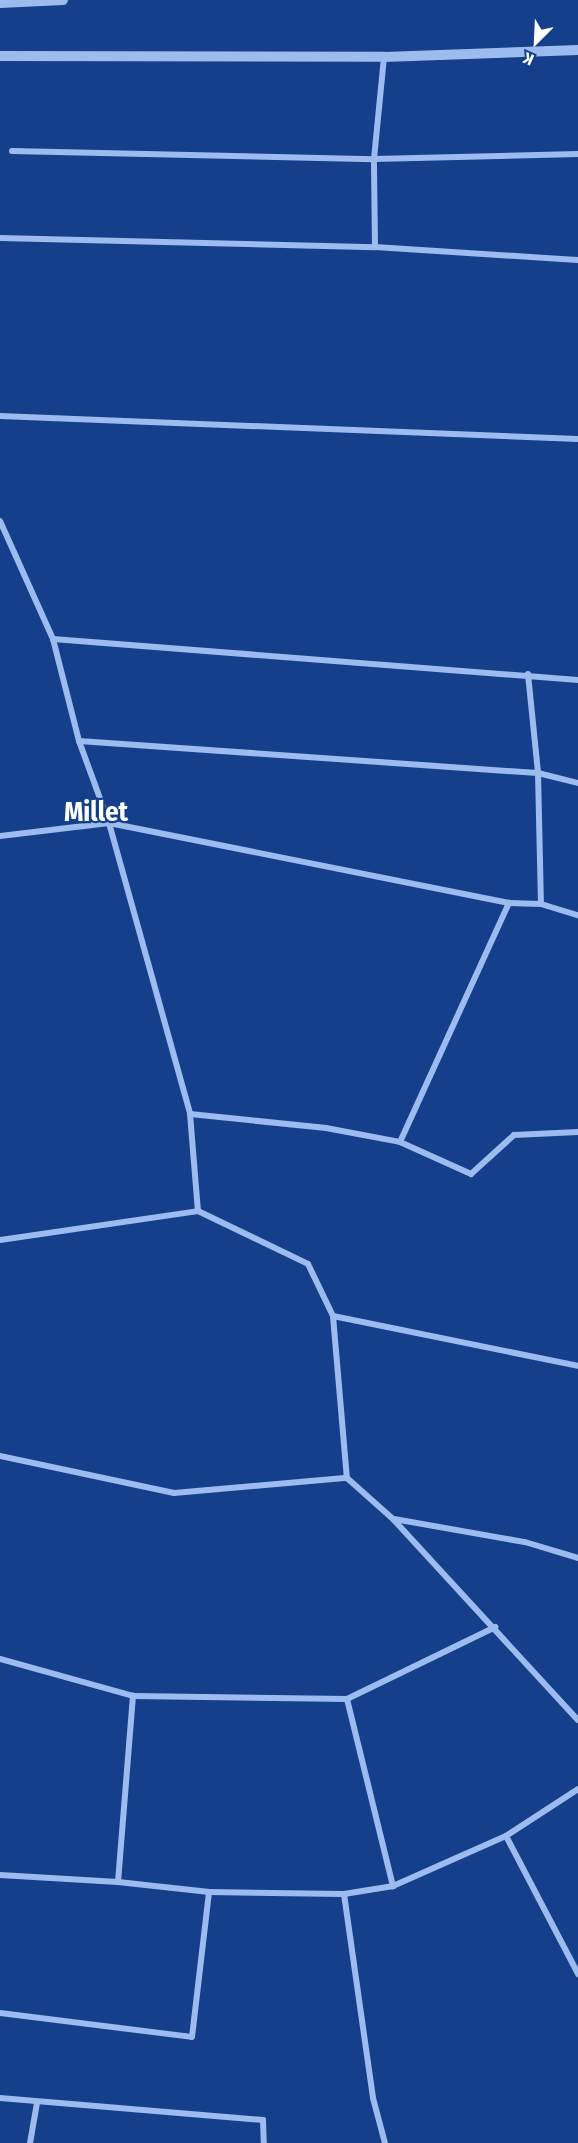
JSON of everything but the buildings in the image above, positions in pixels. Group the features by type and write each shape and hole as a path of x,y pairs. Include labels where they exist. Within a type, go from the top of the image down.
{"street":[{"path":"0,3 63,0"},
{"path":"0,56 384,57 578,50"},
{"path":"375,248 374,159 384,57"},
{"path":"12,151 374,159 578,154"},
{"path":"0,237 375,248 578,260"},
{"path":"0,416 578,439"},
{"path":"0,522 53,639 79,741 109,823 189,1114 198,1212"},
{"path":"53,639 528,674 578,680"},
{"path":"528,674 538,773 541,904"},
{"path":"79,741 538,773 578,783"},
{"path":"0,836 109,823 509,903 541,904 578,915"},
{"path":"400,1142 509,903"},
{"path":"189,1114 326,1128 400,1142 471,1173 514,1135 578,1132"},
{"path":"0,1240 198,1212 308,1264 333,1316 347,1478 393,1519 495,1627 578,1720"},
{"path":"333,1316 578,1366"},
{"path":"0,1456 174,1493 347,1478"},
{"path":"393,1519 525,1542 578,1558"},
{"path":"0,1659 133,1696 347,1699 495,1627"},
{"path":"118,1882 133,1696"},
{"path":"347,1699 393,1886"},
{"path":"0,1875 118,1882 209,1892 344,1894 393,1886 506,1836 578,1789"},
{"path":"506,1836 578,1974"},
{"path":"0,2013 192,2037 209,1892"},
{"path":"344,1894 373,2098 385,2143"},
{"path":"0,2098 38,2103 263,2120 264,2143"},
{"path":"30,2143 38,2103"}],"district":[{"name":"Millet","path":"96,813"}]}
